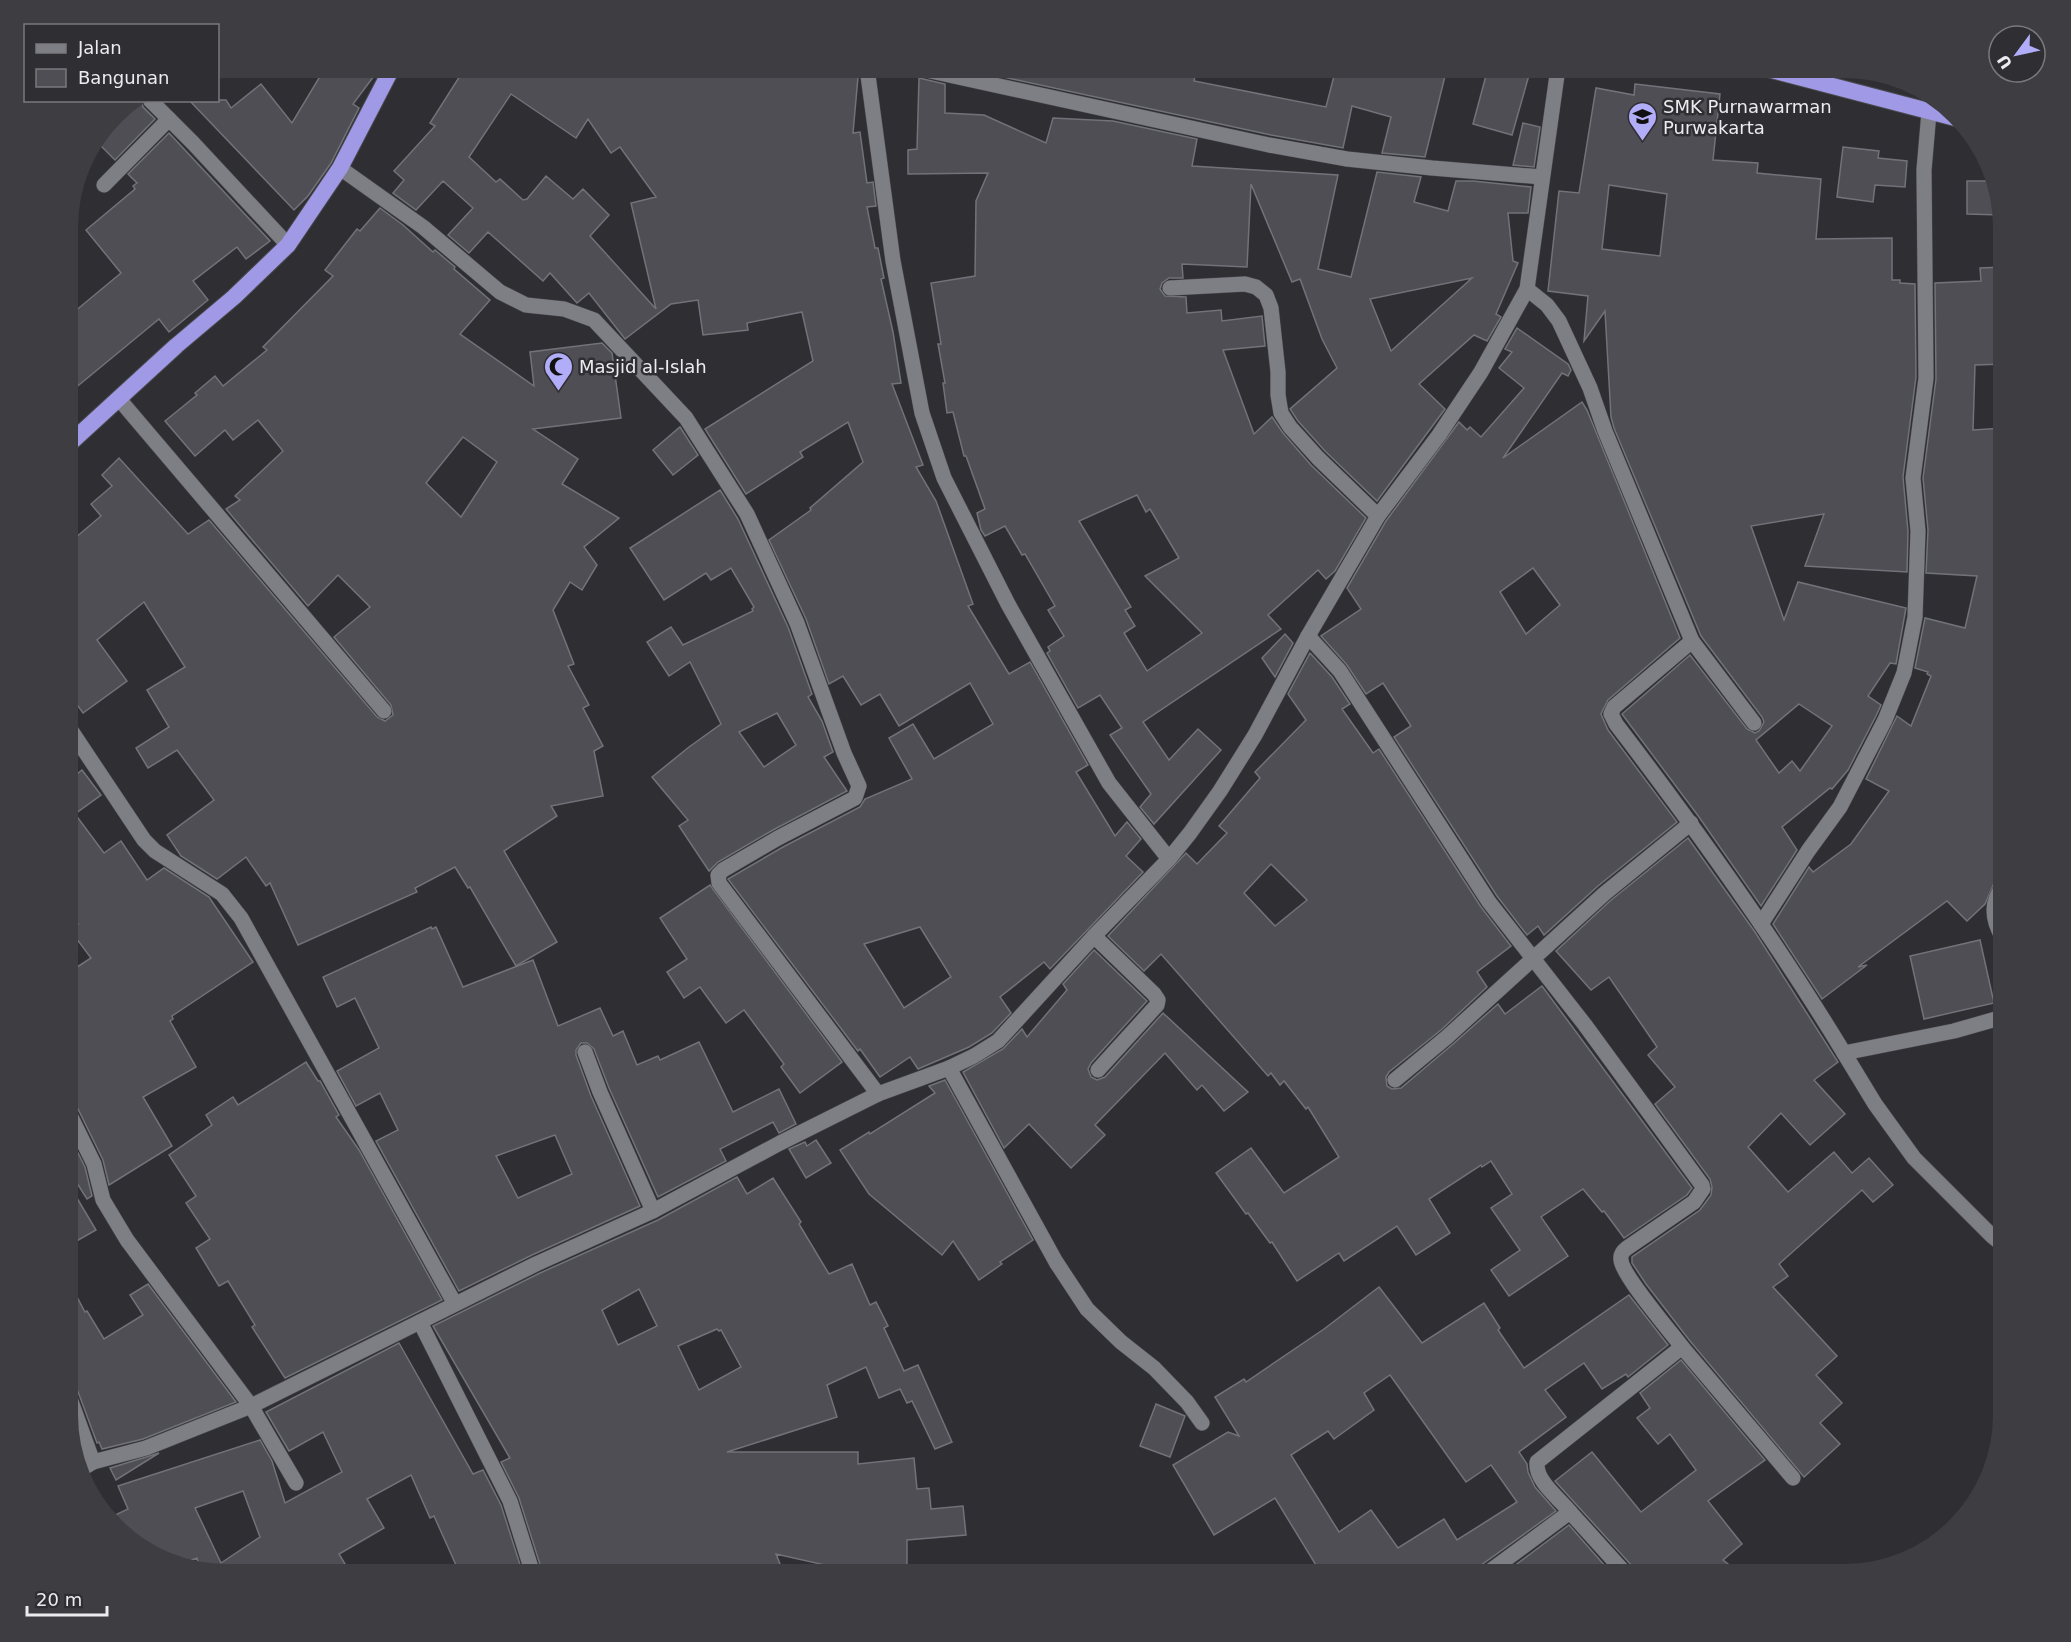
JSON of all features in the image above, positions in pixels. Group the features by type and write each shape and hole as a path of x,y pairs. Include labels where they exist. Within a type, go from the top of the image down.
{"highway":[{"path":"78,436 176,346 234,297 288,245 340,168 387,78"},
{"path":"1802,78 1942,115"}],"street":[{"path":"868,78 900,294 922,413 944,478 1008,604 1109,783 1168,859"},
{"path":"963,78 1347,159 1542,177"},
{"path":"81,1441 87,1466 146,1448 251,1406 536,1263 653,1211 878,1094 949,1068 998,1041 1168,859 1220,791 1255,735 1308,636 1378,516 1439,435 1481,372 1527,289 1557,78"},
{"path":"152,102 288,245"},
{"path":"1761,924 1808,851 1840,807 1885,720 1904,674 1915,617 1918,531 1912,478 1926,378 1924,170 1929,112"},
{"path":"104,185 169,119"},
{"path":"340,168 423,227 500,292 526,305 564,309 594,320 686,418 747,514 798,622 840,742 859,786 855,798 723,870 718,875 719,884 878,1094"},
{"path":"1170,288 1245,284 1256,287 1266,295 1271,308 1281,413 1290,427 1318,458 1378,516"},
{"path":"1527,289 1547,305 1559,321 1590,388 1605,431 1692,641 1754,723"},
{"path":"119,399 384,711"},
{"path":"1308,636 1340,671 1489,902 1586,1025 1702,1185 1701,1193 1694,1202 1622,1252 1621,1262 1629,1277 1682,1347 1793,1478"},
{"path":"1692,641 1614,707 1611,714 1616,724 1691,823 1803,985 1875,1104 1914,1158 1993,1237"},
{"path":"78,741 144,840 155,851 222,894 241,918 455,1304"},
{"path":"1395,1080 1447,1037 1604,894 1691,823"},
{"path":"1094,936 1158,1000 1157,1005 1098,1070"},
{"path":"1844,1053 1954,1031 1993,1020"},
{"path":"585,1052 600,1092 653,1211"},
{"path":"949,1068 1056,1262 1087,1310 1121,1342 1154,1368 1187,1402 1202,1423"},
{"path":"78,1131 94,1164 103,1200 115,1220 251,1406 296,1483"},
{"path":"420,1322 510,1501 530,1564"},
{"path":"1616,1564 1539,1477 1536,1469 1537,1462 1682,1347"},
{"path":"1501,1564 1570,1512"}],"building":[{"path":"319,78 372,78 353,104 359,108 331,163 308,196 294,210 191,102 226,100 231,108 261,84 292,123"},
{"path":"459,78 858,78 853,133 860,132 867,183 873,182 876,206 867,207 884,278 881,279 901,383 892,384 923,465 916,467 936,501 973,604 968,606 1009,674 1030,662 1088,765 1076,772 1115,836 1127,822 1141,839 1126,856 1143,872 1050,969 1044,962 1000,997 1011,1013 992,1033 969,1047 918,1069 910,1057 880,1077 728,879 860,807 865,799 912,779 889,738 913,724 934,759 993,724 970,683 899,726 880,694 861,705 843,676 829,684 806,619 769,540 811,510 810,508 863,462 848,422 800,452 803,457 746,494 705,429 813,361 802,312 747,323 748,330 703,335 698,300 671,304 625,339 589,293 577,303 550,273 543,281 488,232 469,253 448,235 473,208 443,181 416,210 393,193 404,180 394,171 435,126 430,123","holes":["511,94 576,138 588,119 611,153 620,147 656,197 631,203 656,309 590,236 609,215 583,189 573,199 546,176 527,199 523,200 500,179 496,182 469,157","920,927 951,977 904,1008 864,944"]},
{"path":"919,78 945,84 945,113 984,115 1046,143 1053,118 1113,121 1197,139 1192,166 1338,175 1318,269 1351,277 1377,172 1421,177 1414,202 1448,211 1456,181 1531,187 1528,213 1508,213 1513,261 1518,263 1496,314 1501,317 1487,341 1474,335 1419,384 1445,409 1377,501 1325,451 1290,409 1337,368 1322,339 1300,279 1292,282 1251,184 1247,267 1182,264 1183,278 1169,278 1162,283 1160,289 1165,296 1186,297 1187,313 1221,310 1222,321 1262,316 1265,346 1223,350 1254,434 1272,417 1311,465 1366,518 1335,571 1326,579 1318,570 1268,615 1281,629 1143,722 1169,760 1198,729 1221,750 1154,824 1140,807 1151,794 1110,735 1122,728 1100,695 1078,708 1047,653 1050,651 1048,647 1064,636 1048,610 1055,606 1025,554 1022,555 1005,526 985,536 981,530 977,513 985,509 966,456 964,456 953,412 947,413 943,383 945,383 938,344 941,344 931,283 975,276 976,201 988,173 908,174 908,150 917,149","holes":["1472,278 1391,351 1370,299","1137,495 1146,512 1150,509 1179,558 1145,576 1202,633 1147,671 1124,633 1135,626 1125,610 1131,607 1079,521"]},
{"path":"1008,78 1195,78 1194,81 1326,107 1333,78 1445,78 1425,157 1382,153 1391,117 1352,106 1343,148 1271,135"},
{"path":"1485,78 1528,78 1512,135 1473,124"},
{"path":"1635,84 1720,94 1713,160 1758,163 1757,173 1821,179 1816,239 1892,238 1892,280 1915,284 1916,377 1903,477 1908,531 1907,572 1805,566 1824,514 1751,526 1784,620 1798,582 1906,608 1896,664 1890,663 1868,696 1881,705 1876,716 1848,770 1832,789 1830,788 1782,827 1797,850 1761,906 1699,817 1622,714 1690,655 1747,729 1755,733 1759,731 1764,722 1701,636 1614,428 1611,417 1605,311 1584,341 1588,296 1548,291 1559,191 1579,193 1596,88 1634,95","holes":["1609,185 1667,194 1660,256 1602,249","1799,704 1832,726 1800,771 1792,761 1779,773 1756,740"]},
{"path":"142,105 155,119 115,160 102,147 115,129"},
{"path":"1523,123 1540,127 1534,167 1513,165"},
{"path":"169,133 270,241 246,259 237,247 193,281 208,300 169,332 159,319 78,386 78,309 121,273 86,230 135,189 133,186 137,183 128,174"},
{"path":"1843,147 1879,151 1878,158 1907,161 1905,187 1875,185 1873,202 1837,197"},
{"path":"1967,181 1986,181 1993,215 1967,214"},
{"path":"380,208 433,252 435,250 455,267 454,269 490,300 460,334 534,386 530,352 602,343 612,353 621,418 533,429 578,459 562,484 619,518 584,547 597,565 582,590 570,582 553,610 574,664 568,666 589,705 583,708 603,746 594,751 603,796 551,806 557,816 504,851 557,942 516,966 470,887 468,888 455,867 415,888 417,892 298,945 270,883 266,886 246,857 217,879 181,856 167,835 214,800 177,750 148,768 136,748 169,727 147,690 185,667 144,602 97,640 127,681 83,713 78,706 78,536 101,516 91,504 112,486 102,475 119,458 188,534 209,520 377,717 385,721 393,715 391,705 334,637 370,607 338,575 308,606 226,509 240,500 235,496 283,451 258,420 233,440 225,430 195,456 165,421 197,395 195,393 215,376 223,386 267,350 263,347 333,276 325,270 357,229 360,231","holes":["463,437 497,462 461,517 426,483"]},
{"path":"1993,267 1993,364 1975,365 1973,430 1993,429 1993,886 1985,904 1967,921 1947,901 1858,967 1867,965 1822,999 1773,924 1809,867 1813,872 1851,844 1889,791 1866,779 1897,716 1911,726 1931,676 1927,674 1928,672 1915,668 1925,618 1965,628 1977,576 1926,573 1928,530 1923,478 1936,379 1935,283 1981,281 1980,268"},
{"path":"1517,328 1568,364 1571,370 1568,376 1562,373 1503,458 1582,402 1680,638 1608,700 1601,714 1608,730 1677,822 1598,886 1544,935 1538,926 1527,935 1497,896 1394,737 1411,726 1383,683 1366,694 1347,665 1321,636 1361,609 1347,588 1386,521 1459,422 1467,430 1470,427 1481,437 1524,388 1499,368 1512,352 1505,349","holes":["1533,568 1560,605 1526,634 1500,592"]},
{"path":"680,427 698,455 673,475 653,450"},
{"path":"720,490 738,519 788,627 812,694 808,697 822,721 833,752 824,757 847,791 773,830 718,862 709,871 679,826 688,820 652,777 721,724 690,662 669,676 647,642 671,627 683,645 753,611 754,607 731,568 711,580 706,573 664,600 630,548","holes":["777,713 796,745 764,767 739,732"]},
{"path":"1285,634 1293,643 1275,677 1262,658"},
{"path":"1310,653 1332,677 1350,704 1342,709 1373,753 1379,749 1481,907 1511,946 1477,972 1487,987 1441,1030 1389,1072 1386,1077 1387,1086 1392,1089 1401,1088 1498,1004 1505,1014 1542,986 1692,1188 1687,1195 1624,1238 1604,1211 1602,1212 1583,1189 1541,1217 1568,1256 1509,1296 1491,1270 1520,1250 1491,1208 1512,1194 1491,1161 1482,1167 1481,1165 1429,1199 1450,1233 1416,1255 1397,1226 1344,1261 1339,1253 1297,1281 1272,1242 1270,1243 1248,1213 1246,1214 1216,1173 1251,1148 1284,1193 1339,1157 1308,1107 1306,1109 1284,1081 1280,1085 1271,1073 1268,1076 1161,954 1144,971 1108,936 1186,853 1197,864 1227,833 1219,826 1260,778 1255,772 1306,720 1288,694","holes":["1271,864 1307,900 1275,926 1244,893"]},
{"path":"82,770 101,795 78,812 78,773"},
{"path":"78,818 104,853 121,841 147,880 164,868 209,897 253,962 172,1016 173,1019 170,1021 196,1067 143,1097 172,1146 109,1185 103,1160 78,1109 78,966 91,958 78,941"},
{"path":"1688,838 1755,932 1838,1062 1814,1080 1845,1114 1810,1145 1781,1113 1748,1147 1788,1192 1834,1152 1852,1173 1869,1158 1893,1185 1873,1202 1862,1190 1779,1264 1788,1276 1773,1287 1837,1356 1816,1375 1842,1403 1820,1423 1840,1444 1804,1477 1690,1341 1632,1263 1632,1257 1700,1210 1711,1195 1712,1187 1710,1179 1655,1104 1675,1087 1648,1055 1657,1047 1609,977 1591,990 1556,951 1610,901"},
{"path":"710,885 842,1062 800,1093 781,1067 784,1064 744,1010 726,1023 700,987 684,998 667,972 687,959 660,918"},
{"path":"431,927 432,929 436,927 463,987 533,960 558,1026 600,1008 613,1036 623,1031 637,1065 658,1056 660,1060 699,1042 733,1112 779,1089 796,1124 779,1133 773,1122 720,1149 726,1161 658,1197 594,1049 587,1043 581,1043 576,1050 576,1055 591,1096 640,1206 459,1291 376,1141 398,1130 380,1093 356,1106 337,1071 379,1048 355,998 337,1007 323,977","holes":["555,1135 572,1174 518,1198 496,1156"]},
{"path":"1980,940 1993,1003 1924,1019 1910,956"},
{"path":"1094,950 1147,1001 1091,1063 1088,1069 1091,1077 1097,1080 1105,1077 1163,1013 1248,1092 1224,1111 1202,1085 1197,1090 1165,1053 1095,1125 1105,1135 1071,1168 1029,1124 1004,1148 963,1072 1003,1049 1022,1029 1027,1037 1067,990 1063,984"},
{"path":"306,1062 320,1081 339,1115 336,1117 359,1150 442,1300 285,1378 252,1327 255,1325 228,1281 219,1286 196,1248 210,1239 186,1203 196,1196 169,1155 212,1125 206,1115 233,1097 238,1105"},
{"path":"945,1080 1033,1240 1000,1262 1002,1264 979,1280 953,1241 942,1255 869,1194 840,1150 935,1093 929,1086"},
{"path":"816,1140 831,1163 806,1178 789,1149 805,1142 807,1146"},
{"path":"78,1153 85,1167 92,1196 87,1199 78,1185"},
{"path":"737,1177 747,1194 773,1178 801,1222 799,1224 829,1274 852,1264 870,1305 876,1302 888,1326 884,1328 904,1371 918,1365 952,1442 935,1449 912,1401 907,1403 900,1389 879,1398 866,1367 827,1385 837,1417 727,1452 858,1452 858,1464 914,1458 917,1489 929,1488 931,1509 963,1506 966,1535 907,1540 907,1564 821,1564 776,1554 780,1564 540,1564 519,1498 501,1462 510,1458 433,1326 540,1273 658,1220","holes":["639,1289 657,1326 618,1345 602,1310","717,1329 721,1330 741,1367 699,1390 678,1346"]},
{"path":"78,1200 96,1230 78,1240"},
{"path":"148,1284 236,1402 143,1439 102,1449 99,1442 97,1443 78,1392 78,1299 104,1339 143,1315 130,1295"},
{"path":"1379,1287 1422,1343 1484,1303 1500,1328 1498,1330 1524,1368 1629,1295 1668,1345 1628,1377 1626,1374 1602,1389 1584,1363 1545,1390 1566,1417 1519,1452 1527,1464 1535,1487 1556,1511 1483,1564 1315,1564 1275,1498 1214,1535 1173,1465 1228,1432 1239,1436 1215,1397 1244,1379 1246,1382 1324,1329","holes":["1390,1375 1466,1482 1491,1465 1517,1502 1457,1540 1444,1519 1398,1548 1371,1510 1339,1532 1291,1455 1328,1431 1334,1439 1374,1410 1364,1393"]},
{"path":"399,1343 473,1474 483,1470 501,1505 520,1564 456,1564 434,1516 430,1518 411,1475 367,1499 384,1528 339,1554 345,1564 207,1563 198,1561 197,1558 193,1560 170,1553 152,1544 136,1533 117,1514 128,1509 118,1486 260,1440 272,1461 285,1503 342,1472 323,1432 289,1451 266,1412","holes":["243,1491 260,1537 221,1563 195,1508"]},
{"path":"1681,1360 1765,1460 1708,1501 1742,1544 1723,1560 1728,1564 1630,1564 1555,1481 1592,1452 1641,1512 1696,1470 1670,1434 1658,1444 1637,1418 1650,1408 1640,1393"},
{"path":"1156,1404 1185,1416 1170,1457 1140,1446"},
{"path":"159,1453 116,1480 110,1468"},
{"path":"1569,1525 1603,1564 1517,1564"}],"place":[{"name":"SMK Purnawarman Purwakarta","path":"1642,142"},
{"name":"Masjid al-Islah","path":"558,392"}]}
